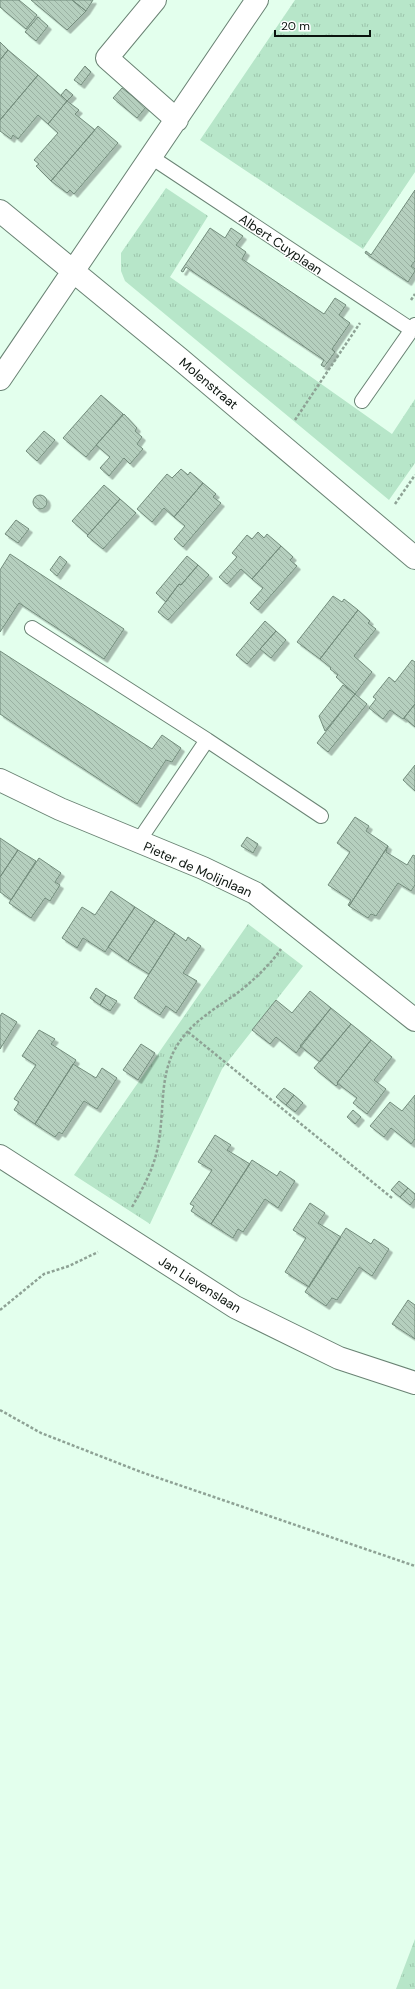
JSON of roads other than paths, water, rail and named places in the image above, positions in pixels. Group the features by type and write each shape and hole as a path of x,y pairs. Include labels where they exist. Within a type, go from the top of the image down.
{"street":[{"path":"155,0 107,58 177,120"},
{"path":"0,379 257,0"},
{"name":"Molenstraat","path":"0,211 73,270 379,526 415,558"},
{"name":"Pieter de Molijnlaan","path":"0,780 60,809 203,868 255,894 298,926 415,1020"},
{"name":"Jan Lievenslaan","path":"0,1156 235,1307 339,1358 415,1383"}],"lane":[{"name":"Albert Cuyplaan","path":"151,157 373,304 413,327"},
{"path":"362,401 413,327"},
{"path":"32,628 207,740 321,816"},
{"path":"138,842 207,740"}]}
